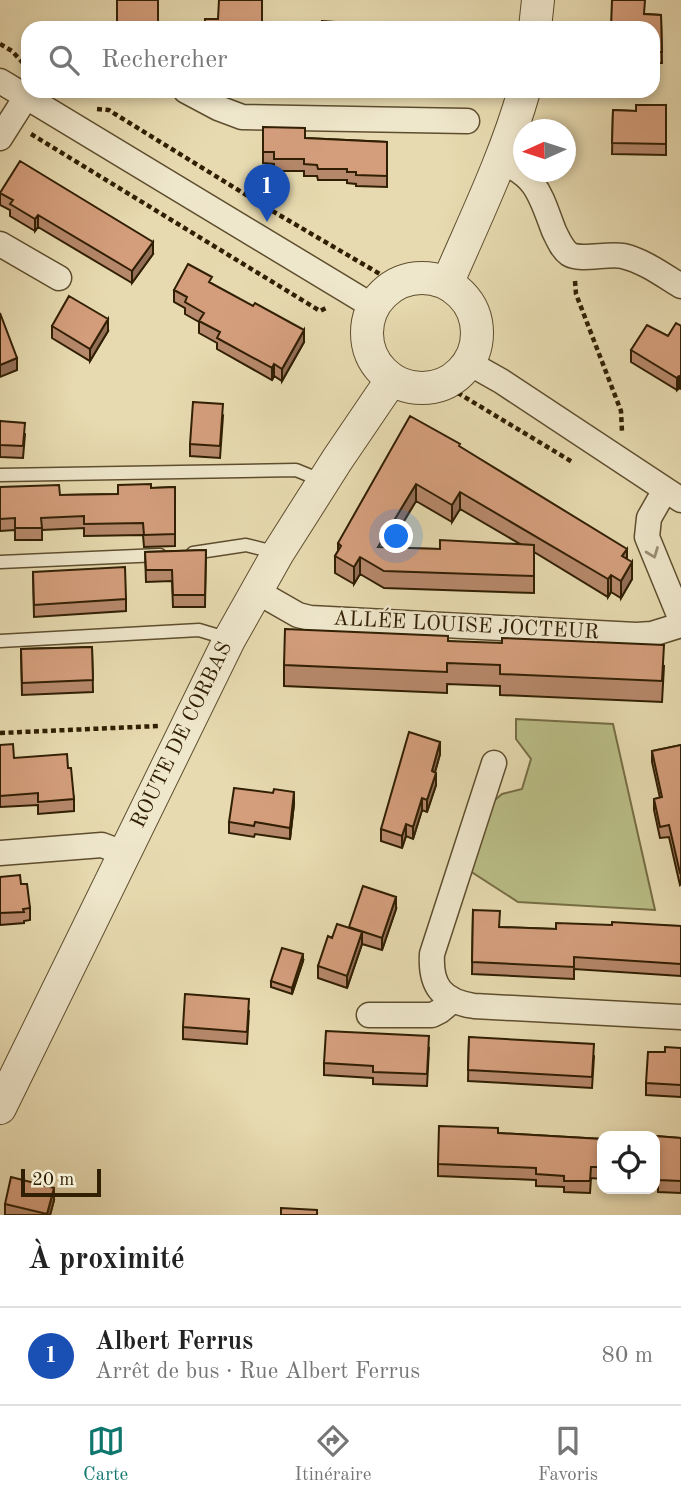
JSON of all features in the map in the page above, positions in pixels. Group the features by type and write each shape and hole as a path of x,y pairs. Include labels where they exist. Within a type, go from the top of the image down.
{"street":[{"path":"536,21 538,0"},
{"path":"0,81 21,90"},
{"path":"199,98 242,117 467,121"},
{"path":"447,284 514,127 522,98"},
{"path":"0,138 43,99 374,307"},
{"path":"500,161 530,178 562,246 574,256 622,256 649,267 681,286"},
{"path":"0,244 59,278"},
{"path":"419,278 447,284 464,298 475,320 477,336 469,363 443,384 416,388 392,379 383,372 372,356 368,337 369,321 374,307 397,284 419,278"},
{"path":"469,363 673,495 649,518 647,537 681,622"},
{"name":"ROUTE DE CORBAS","path":"0,1108 229,640 278,553 392,379"},
{"name":"ALLÉE LOUISE JOCTEUR","path":"256,592 298,615 310,618 636,635 652,634 681,622"},
{"path":"494,763 432,954 434,979 445,996 452,1001 474,1006 681,1017"},
{"path":"0,853 102,845 123,853"},
{"path":"369,1015 432,1015 452,1001"}],"lane":[{"path":"0,475 296,470 324,481"},
{"path":"0,562 206,553 246,545 278,553"},
{"path":"0,641 199,629 229,640"}],"path":[{"path":"0,44 12,51 21,61"},
{"path":"93,109 109,110 397,284"},
{"path":"574,256 576,294 623,420 624,429 611,455"},
{"path":"443,384 583,468"},
{"path":"0,733 153,725 182,733"}],"green space":[{"path":"516,719 613,724 655,910 518,902 467,869 488,806 502,794 522,789 531,759 516,739"}],"building":[{"path":"117,0 158,0 158,21 117,21"},
{"path":"219,0 262,0 262,21 205,21 218,19"},
{"path":"612,0 645,0 644,14 661,15 662,52 660,21 611,21"},
{"path":"636,105 666,105 666,144 612,143 613,110 636,111"},
{"path":"263,127 305,128 305,138 387,142 387,176 356,175 356,172 347,172 347,169 318,169 317,165 304,164 304,159 274,159 274,152 263,152"},
{"path":"20,161 153,242 132,271 38,215 35,219 10,204 13,200 0,193"},
{"path":"188,264 212,277 209,282 304,330 282,369 274,364 272,368 217,338 220,332 199,321 204,313 185,302 187,297 174,290"},
{"path":"69,296 108,319 90,349 52,326"},
{"path":"0,313 17,358 0,365"},
{"path":"676,323 681,326 681,377 677,378 631,350 647,325 668,336"},
{"path":"193,402 223,404 220,446 190,444"},
{"path":"410,416 460,444 459,446 627,549 622,556 632,562 621,581 611,575 608,579 460,492 452,505 416,484 378,547 440,549 440,540 534,545 534,576 384,571 360,557 354,567 335,556 341,546 338,543"},
{"path":"0,421 25,423 23,446 0,445"},
{"path":"151,484 151,488 175,487 175,534 144,535 143,523 84,524 84,516 41,518 42,528 15,528 15,518 0,519 0,487 59,485 60,495 118,494 118,485"},
{"path":"206,550 205,595 173,595 172,570 146,570 145,552"},
{"path":"125,567 126,599 34,605 33,572"},
{"path":"285,629 448,636 448,641 502,643 502,638 664,645 662,681 500,674 500,665 447,663 447,672 284,665"},
{"path":"92,647 93,680 22,683 21,649"},
{"path":"409,732 440,742 432,771 436,773 427,800 422,798 413,827 406,824 402,836 381,829"},
{"path":"13,744 14,758 67,754 74,799 38,802 38,793 0,796 0,745"},
{"path":"681,745 680,873 669,825 660,827 654,799 662,797 652,751"},
{"path":"234,788 273,793 274,789 294,792 290,828 255,822 254,826 229,822"},
{"path":"20,875 21,884 27,884 30,908 23,909 24,912 0,913 0,877"},
{"path":"363,886 396,897 382,938 349,927"},
{"path":"473,910 500,911 499,927 556,929 556,923 612,925 612,922 681,926 681,964 574,957 574,967 472,962"},
{"path":"337,924 362,932 347,976 318,966 328,936 332,938"},
{"path":"282,948 303,954 292,988 271,981"},
{"path":"185,994 249,999 247,1032 183,1027"},
{"path":"326,1031 429,1036 427,1074 373,1072 373,1066 324,1063"},
{"path":"469,1037 594,1044 592,1077 468,1070"},
{"path":"665,1047 681,1048 681,1085 646,1083 648,1052 665,1052"},
{"path":"439,1126 498,1128 498,1133 597,1139 597,1167 591,1167 590,1181 564,1181 564,1176 536,1174 536,1168 438,1164"},
{"path":"660,1136 681,1138 681,1181 660,1180"},
{"path":"11,1177 54,1188 47,1214 5,1204"},
{"path":"281,1208 317,1210 317,1215 281,1215"}],"place":[{"name":"Albert Ferrus","path":"267,222"}]}
